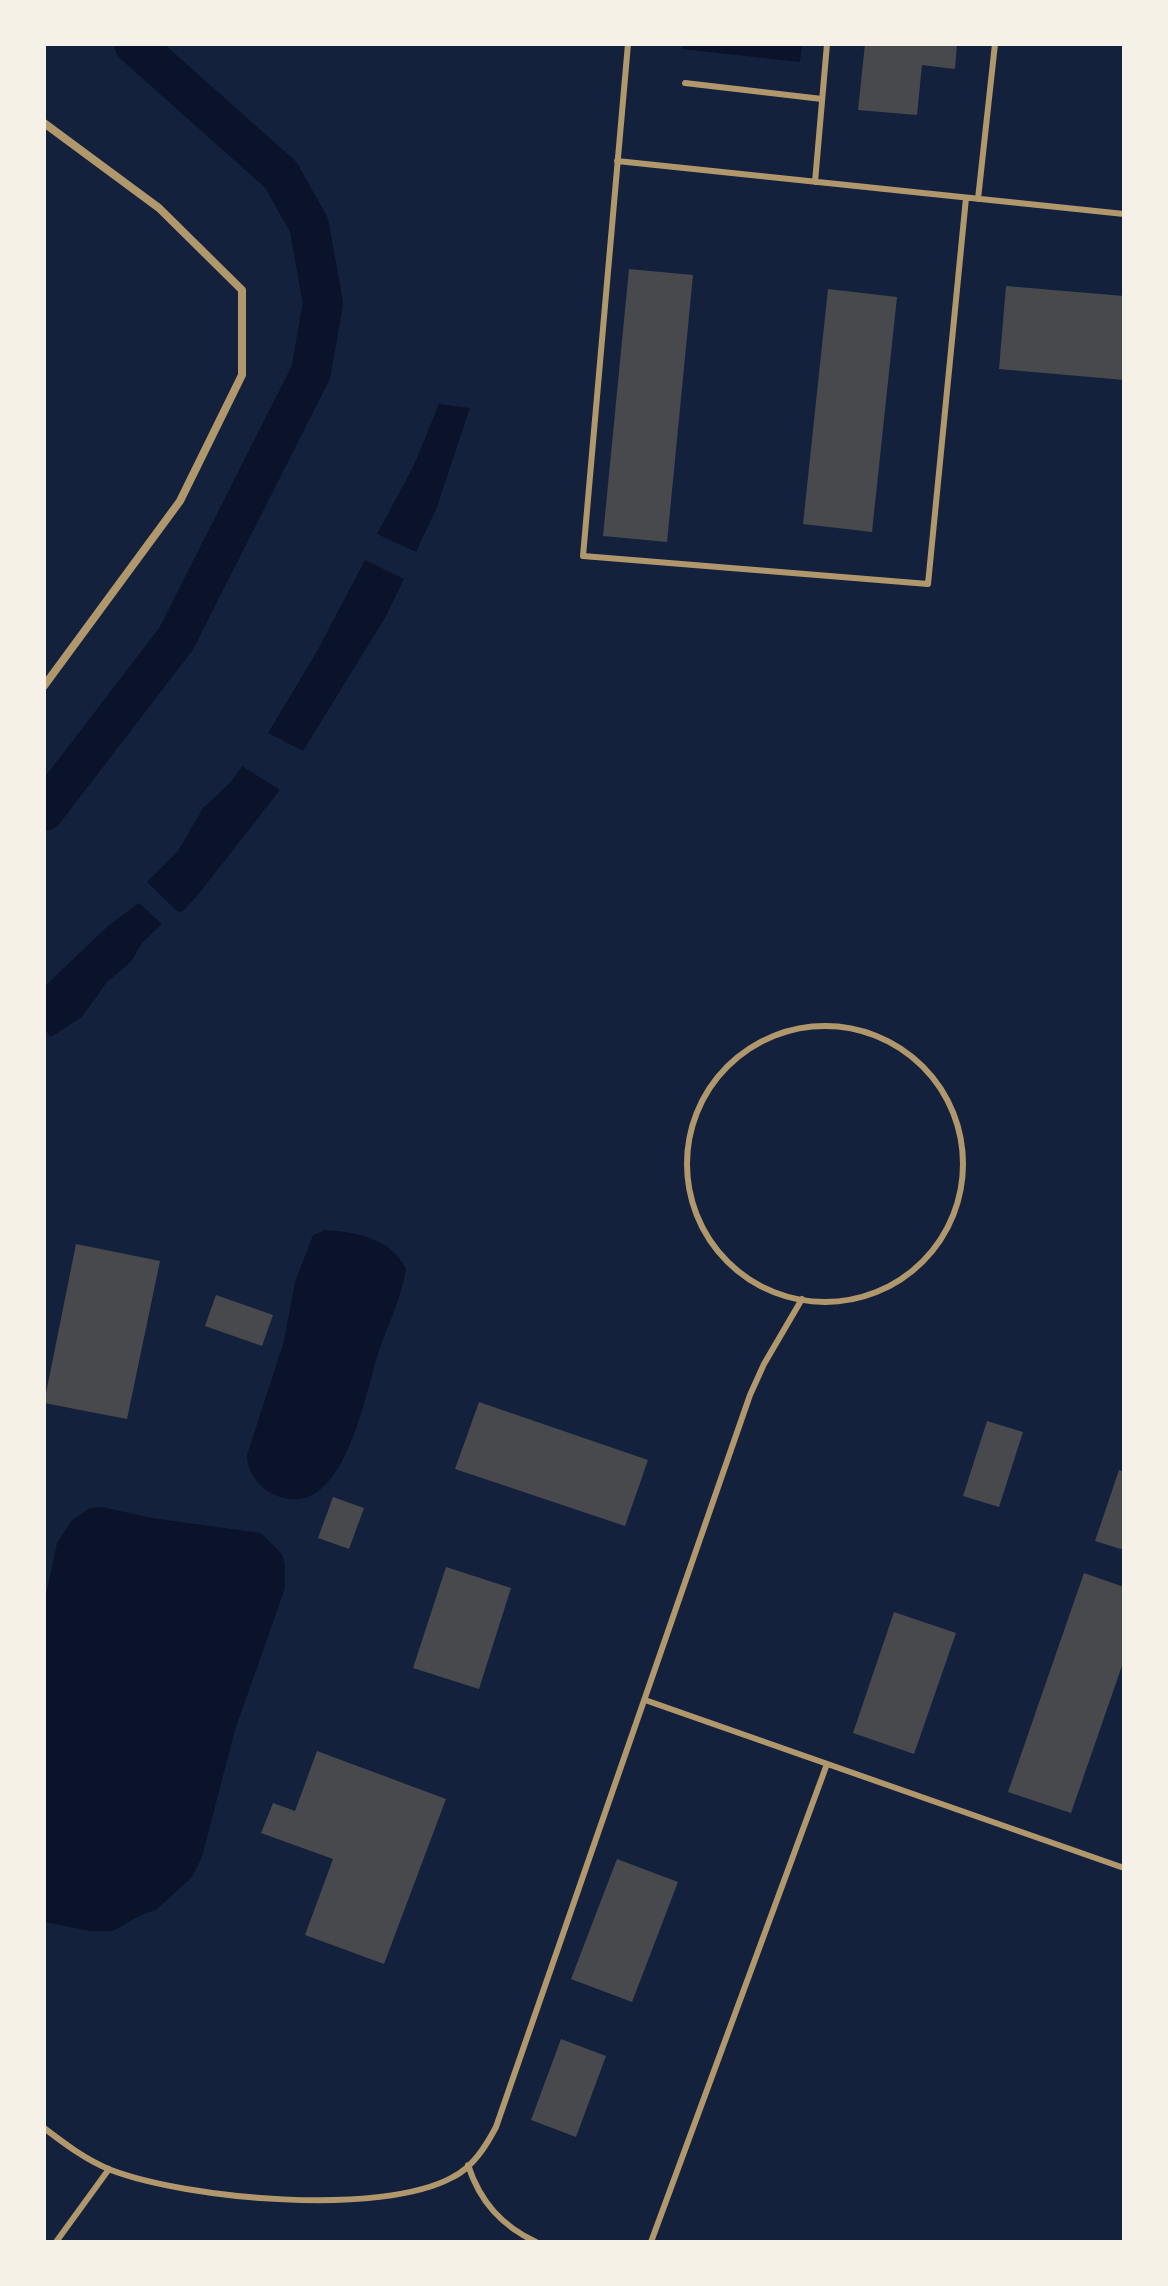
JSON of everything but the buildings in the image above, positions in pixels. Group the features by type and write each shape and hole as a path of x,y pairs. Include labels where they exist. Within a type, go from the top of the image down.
{"street":[{"path":"44,123 159,208 242,290 242,375 180,501 44,686"}],"lane":[{"path":"628,44 583,556 928,584 966,198"},
{"path":"815,182 827,44"},
{"path":"978,199 995,44"},
{"path":"685,83 822,99"},
{"path":"617,161 1124,214"},
{"path":"835,1026 863,1031 888,1041 912,1056 932,1076 948,1099 958,1124 964,1152 963,1180 957,1207 945,1233 908,1274 858,1298 830,1301 802,1299 775,1292 750,1279 728,1262 710,1240 697,1215 689,1189 686,1161 690,1133 699,1107 713,1083 731,1062 754,1045 779,1033 807,1027 835,1026"},
{"path":"44,2128 68,2146 109,2169 197,2191 250,2198 291,2200 390,2196 454,2177 468,2165 486,2145 496,2127 750,1395 764,1364 802,1299"},
{"path":"645,1700 1124,1868"},
{"path":"651,2242 827,1764"},
{"path":"468,2165 474,2182 494,2213 519,2234 536,2242"},
{"path":"56,2242 109,2169"}],"water":[{"path":"683,44 802,44 800,62 682,49"},
{"path":"439,404 470,408 437,507 416,552 377,534 413,467"},
{"path":"365,560 404,579 385,618 303,751 268,733 316,653"},
{"path":"242,766 280,790 197,896 183,911 178,912 147,882 178,851 203,808 231,782"},
{"path":"139,903 162,924 142,943 131,962 107,982 82,1017 51,1037 44,1029 44,987 109,925"},
{"path":"325,1230 372,1239 392,1250 406,1269 347,1451 334,1475 318,1492 297,1499 273,1494 263,1487 251,1473 247,1455 284,1341 295,1282 313,1235"},
{"path":"102,1507 152,1518 261,1533 282,1554 285,1588 235,1730 202,1857 192,1877 156,1910 113,1931 91,1931 44,1922 44,1604 57,1543 72,1520 90,1508"}],"waterway":[{"path":"44,811 176,639 311,372 323,303 309,225 281,175 134,44"}]}
